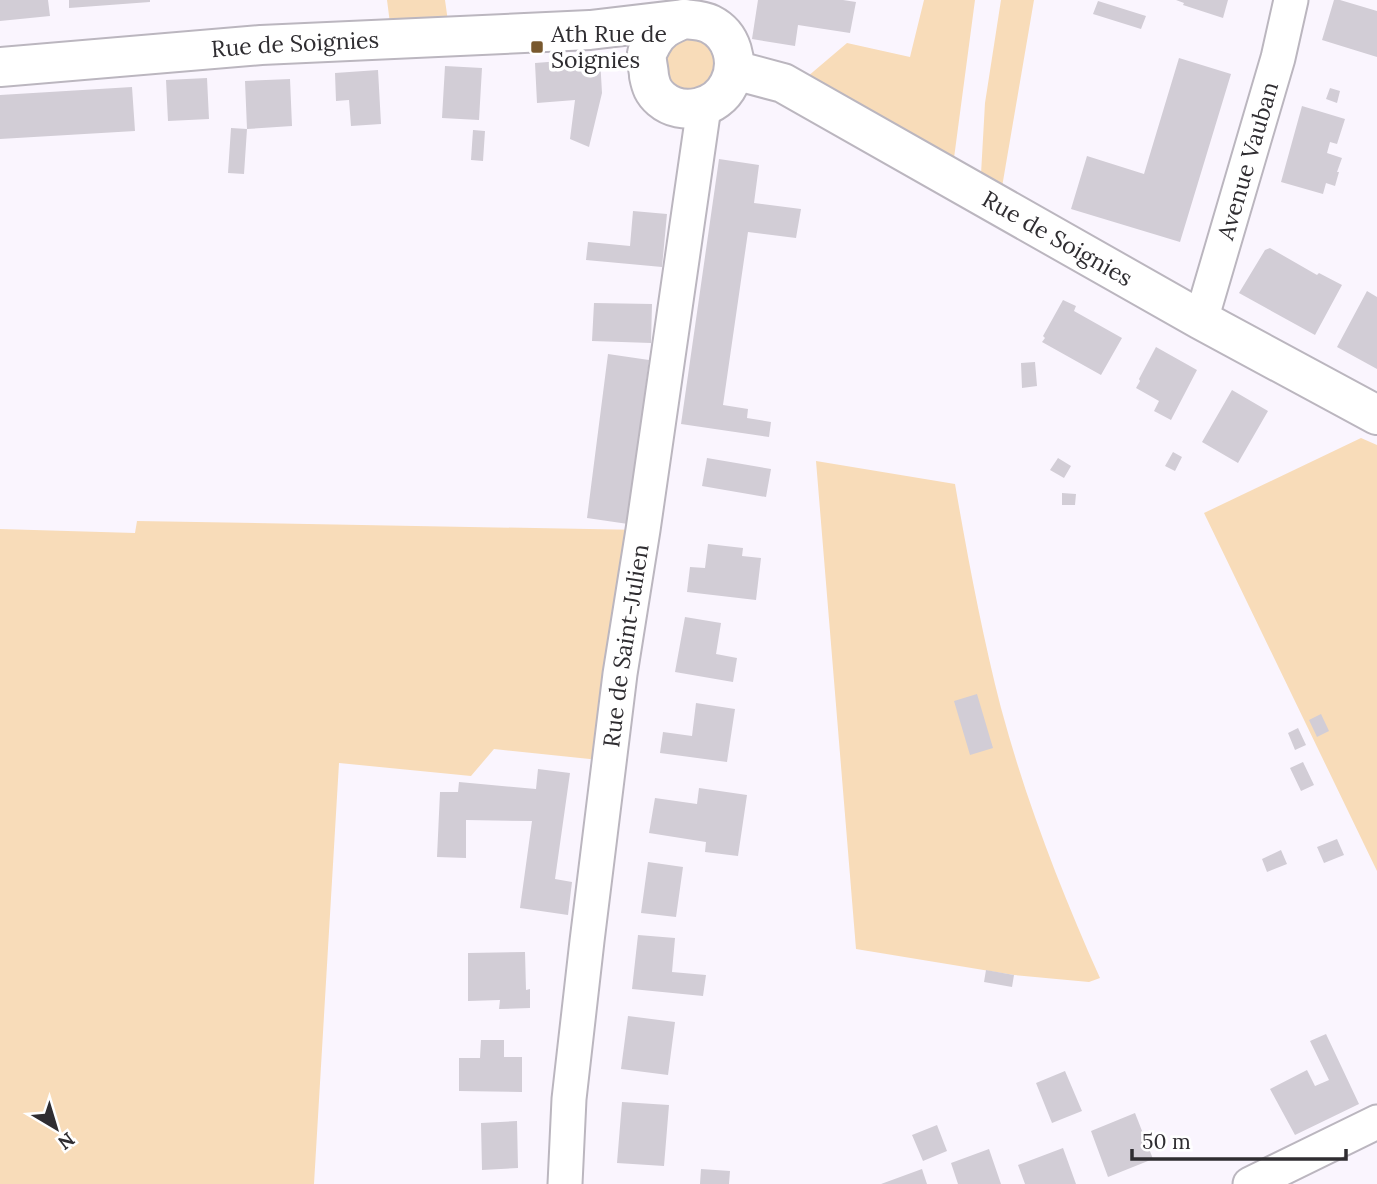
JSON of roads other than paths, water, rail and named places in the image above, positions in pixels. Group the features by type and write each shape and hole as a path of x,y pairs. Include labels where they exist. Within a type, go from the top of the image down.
{"street":[{"name":"Avenue Vauban","path":"1201,320 1278,58 1292,0"},
{"name":"Rue de Soignies","path":"0,67 261,45 590,30 701,14"},
{"path":"701,14 729,42 734,55 731,82 724,93 704,107 674,107 661,100 651,88 647,54 655,37 667,25 701,14"},
{"name":"Rue de Soignies","path":"590,30 647,54"},
{"name":"Rue de Soignies","path":"734,70 783,83 1201,320 1377,415"},
{"name":"Rue de Saint-Julien","path":"565,1184 572,1073 620,674 704,107"},
{"path":"1250,1184 1377,1122"}],"place":[{"name":"Ath Rue de Soignies","path":"537,47"}]}
